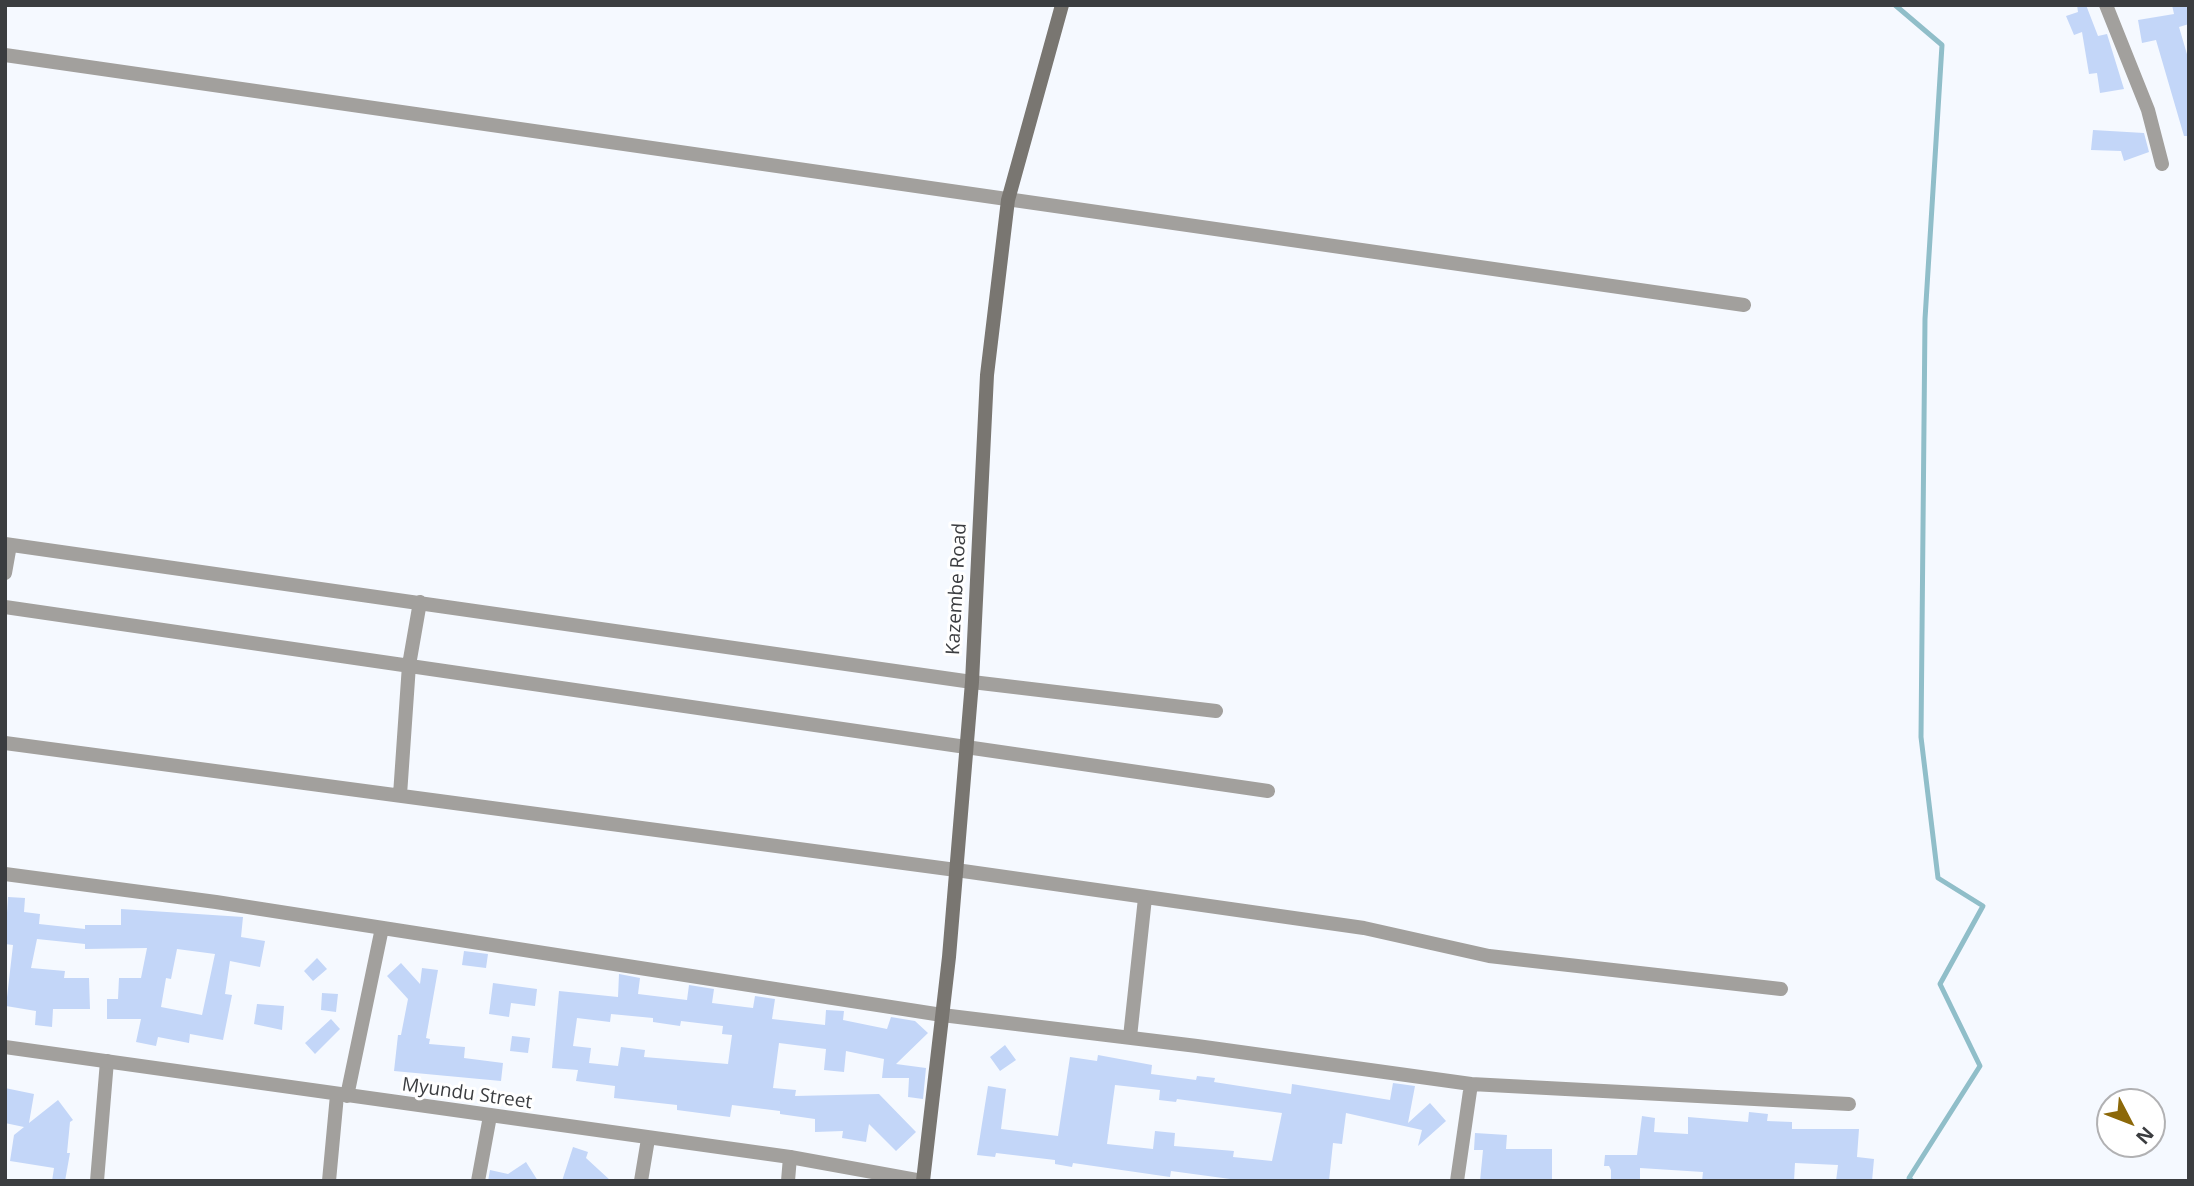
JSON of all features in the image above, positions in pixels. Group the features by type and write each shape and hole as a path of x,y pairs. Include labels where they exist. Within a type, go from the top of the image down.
{"main road":[{"name":"Kazembe Road","path":"923,1181 957,870 972,682 988,375 1008,200 1062,5"}],"street":[{"path":"2106,5 2148,110 2162,164"},
{"path":"5,55 1744,306"},
{"path":"5,573 8,544 972,682 1216,710"},
{"path":"400,795 409,666 420,602"},
{"path":"5,607 1268,791"},
{"path":"5,743 957,870 1364,928 1489,956 1781,989"},
{"path":"5,874 382,928 942,1015 1129,1037 1471,1084 1849,1104"},
{"path":"1129,1037 1145,898"},
{"path":"328,1181 342,1095 382,928"},
{"name":"Myundu Street","path":"5,1047 790,1157 923,1181"},
{"path":"97,1181 107,1061"},
{"path":"1457,1181 1471,1084"},
{"path":"478,1181 490,1116"},
{"path":"640,1181 648,1139"},
{"path":"788,1181 790,1157"}],"building":[{"path":"2077,5 2086,5 2098,36 2107,34 2124,89 2100,93 2097,73 2089,74 2082,32 2074,35 2066,16 2078,12"},
{"path":"2172,5 2189,5 2189,24 2179,27 2189,61 2189,136 2184,136 2156,40 2142,43 2138,20 2174,14"},
{"path":"2093,130 2144,133 2149,152 2124,161 2121,151 2091,150"},
{"path":"8,897 25,898 24,912 40,914 39,924 85,929 85,925 121,925 121,909 243,917 241,937 265,941 260,967 230,961 225,994 232,995 223,1040 190,1034 189,1043 158,1037 156,1046 136,1042 141,1019 107,1019 107,999 118,999 119,978 141,978 147,948 85,949 85,944 37,939 31,968 65,971 64,978 89,978 90,1009 53,1009 52,1027 35,1025 36,1011 6,1006 13,945 5,944","holes":["177,949 215,954 202,1015 161,1007 166,978 171,979"]},
{"path":"464,951 488,954 486,968 462,965"},
{"path":"317,958 327,969 313,981 304,971"},
{"path":"401,963 420,984 422,968 438,970 426,1038 430,1039 429,1044 465,1047 464,1058 503,1063 501,1081 394,1071 398,1035 401,1035 408,999 387,976"},
{"path":"619,974 640,978 638,994 687,1000 689,985 714,989 712,1003 753,1008 755,996 775,999 772,1019 825,1025 826,1010 844,1011 843,1020 887,1029 891,1017 915,1021 928,1033 896,1064 926,1068 923,1099 908,1097 909,1078 882,1078 884,1059 846,1051 844,1072 824,1070 826,1049 779,1043 773,1088 796,1090 795,1096 879,1094 916,1132 896,1151 869,1124 866,1142 842,1138 843,1131 815,1132 815,1119 780,1114 780,1111 732,1105 730,1117 677,1110 677,1105 614,1098 615,1086 576,1081 578,1070 552,1068 559,991 618,997","holes":["611,1014 653,1018 653,1022 680,1026 681,1021 723,1026 722,1034 732,1035 728,1064 644,1057 645,1050 621,1047 618,1066 589,1063 591,1048 573,1046 577,1018 610,1022"]},
{"path":"493,983 537,989 535,1006 511,1003 509,1017 489,1014"},
{"path":"322,993 338,994 336,1012 321,1010"},
{"path":"257,1004 284,1006 282,1030 254,1024"},
{"path":"331,1019 340,1029 315,1054 305,1043"},
{"path":"512,1036 530,1038 528,1053 510,1051"},
{"path":"1005,1045 1016,1060 1000,1071 990,1057"},
{"path":"1098,1055 1152,1065 1151,1074 1196,1080 1197,1076 1215,1078 1214,1082 1291,1094 1292,1084 1390,1100 1393,1083 1415,1086 1408,1123 1430,1103 1446,1121 1418,1146 1422,1130 1346,1113 1342,1144 1333,1143 1329,1181 1245,1181 1171,1171 1170,1177 1073,1163 1072,1167 1055,1164 1055,1160 996,1153 995,1157 977,1155 988,1086 1006,1089 1001,1129 1058,1136 1070,1057 1097,1061","holes":["1115,1085 1160,1090 1159,1100 1176,1102 1177,1099 1282,1113 1272,1161 1233,1157 1234,1151 1174,1146 1175,1133 1155,1131 1153,1149 1107,1144"]},
{"path":"5,1088 34,1094 29,1123 58,1100 73,1120 70,1122 67,1153 70,1153 65,1181 52,1181 54,1168 10,1161 14,1135 24,1127 5,1123"},
{"path":"1749,1112 1768,1114 1767,1121 1792,1122 1792,1129 1859,1129 1857,1157 1874,1159 1872,1181 1836,1181 1838,1165 1795,1163 1794,1181 1702,1181 1703,1172 1640,1168 1640,1181 1611,1181 1611,1170 1609,1166 1604,1166 1605,1155 1637,1155 1642,1116 1655,1118 1654,1132 1688,1134 1688,1117 1748,1122"},
{"path":"1475,1133 1507,1135 1506,1149 1552,1149 1552,1181 1480,1181 1483,1150 1474,1150"},
{"path":"573,1147 588,1152 586,1158 611,1181 562,1181"},
{"path":"526,1162 538,1181 488,1181 490,1170 508,1174"}],"waterway":[{"path":"1895,5 1942,45 1925,319 1921,737 1938,878 1983,906 1940,984 1980,1066 1909,1178 1912,1181"}]}
